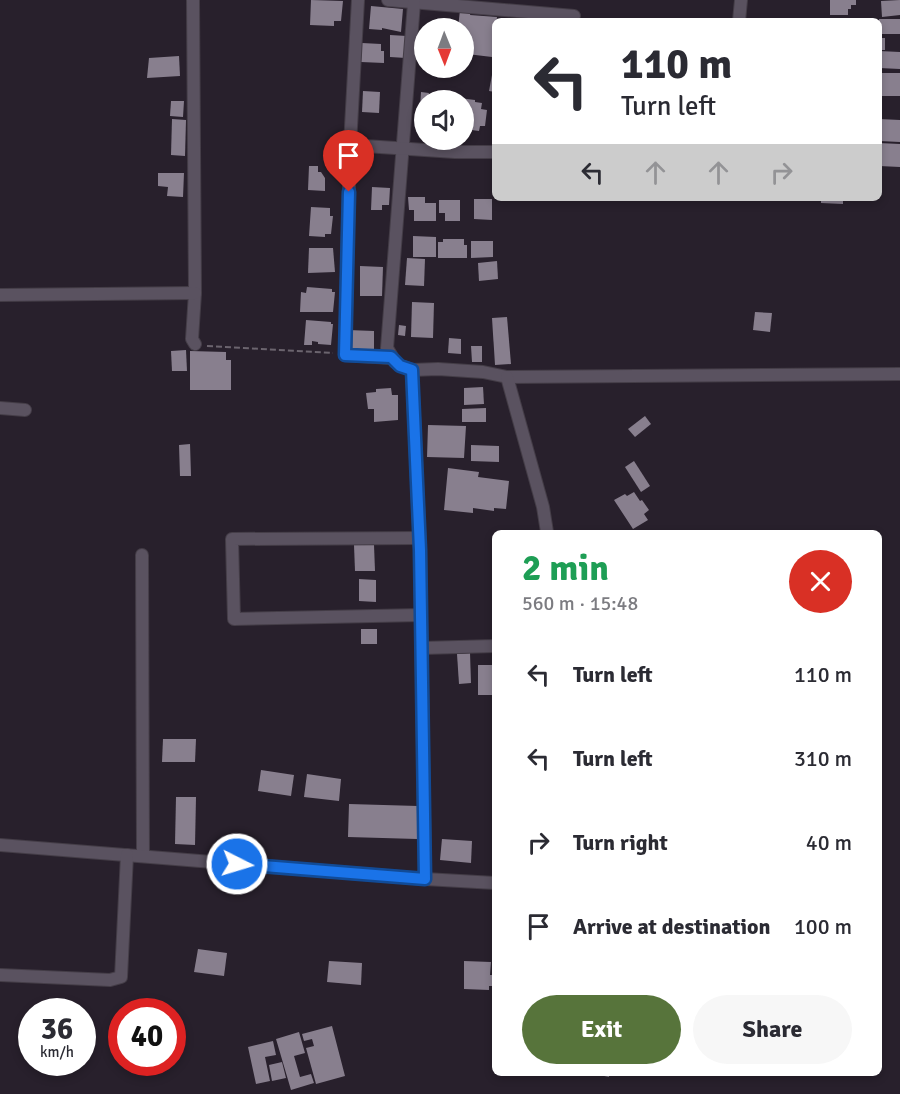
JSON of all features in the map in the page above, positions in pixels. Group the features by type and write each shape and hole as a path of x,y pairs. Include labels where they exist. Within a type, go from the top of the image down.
{"street":[{"path":"193,0 195,293 192,339 195,344"},
{"path":"358,0 350,145 345,355 391,357"},
{"path":"388,0 540,18 574,16"},
{"path":"740,18 741,0"},
{"path":"414,3 387,348 391,357 400,366 412,370 483,372 507,377 900,374"},
{"path":"350,145 444,152 492,152"},
{"path":"0,295 195,293"},
{"path":"412,370 422,648 425,879"},
{"path":"507,377 543,507 547,530"},
{"path":"0,408 25,410"},
{"path":"419,538 232,539 234,619 421,615"},
{"path":"142,555 143,856"},
{"path":"422,648 492,646"},
{"path":"0,845 492,883"},
{"path":"0,975 110,980 121,977 127,855"}],"path":[{"path":"195,344 345,355"}],"building":[{"path":"311,0 343,1 341,21 334,21 334,26 310,25"},
{"path":"830,0 856,0 856,5 851,5 848,15 830,15"},
{"path":"900,0 900,15 882,17 881,1"},
{"path":"371,6 403,9 401,32 382,28 382,30 369,29"},
{"path":"460,10 471,11 470,15 497,17 492,18 492,57 474,55 474,18 459,18"},
{"path":"882,19 900,19 900,34 882,34"},
{"path":"390,35 407,36 406,58 390,57"},
{"path":"882,38 885,38 885,50 882,50"},
{"path":"362,43 381,44 381,51 384,51 384,63 361,62"},
{"path":"882,51 900,52 900,69 882,68"},
{"path":"179,56 180,76 147,78 149,58"},
{"path":"882,73 900,73 900,96 882,96"},
{"path":"492,75 492,92 489,91"},
{"path":"363,91 380,92 379,113 362,112"},
{"path":"474,100 482,103 481,109 487,110 485,126 480,126 479,131 474,130"},
{"path":"171,101 184,101 183,117 170,116"},
{"path":"172,119 186,120 185,156 171,155"},
{"path":"882,119 900,120 900,142 882,141"},
{"path":"882,143 900,144 900,167 882,166"},
{"path":"309,166 318,166 318,172 321,172 325,178 325,191 308,190"},
{"path":"158,173 184,173 183,197 167,196 168,187 158,186"},
{"path":"372,187 390,188 389,205 382,205 382,210 371,210"},
{"path":"408,197 425,197 425,203 436,203 436,221 414,221 414,210 409,210"},
{"path":"474,199 492,199 492,220 474,219"},
{"path":"439,200 460,200 460,221 445,221 445,213 439,213"},
{"path":"821,201 843,201 843,204 821,203"},
{"path":"311,207 330,208 330,216 333,216 331,234 325,234 325,237 309,236"},
{"path":"413,236 436,237 436,257 413,257"},
{"path":"443,239 464,239 464,245 467,245 467,258 438,258 438,242 443,242"},
{"path":"471,241 493,241 493,257 471,258"},
{"path":"309,248 333,248 335,272 308,273"},
{"path":"407,258 425,259 424,286 405,285"},
{"path":"497,261 498,279 479,281 478,263"},
{"path":"360,266 383,267 382,296 360,296"},
{"path":"307,287 332,289 332,292 335,292 333,312 300,312 301,292 306,293"},
{"path":"412,302 434,303 433,338 411,337"},
{"path":"755,312 772,313 770,332 753,330"},
{"path":"507,317 511,364 495,365 492,318"},
{"path":"306,320 333,324 331,345 312,341 312,345 304,345"},
{"path":"399,325 406,326 405,336 398,335"},
{"path":"348,330 374,331 374,351 348,350"},
{"path":"449,338 461,339 461,354 448,353"},
{"path":"471,346 482,346 482,362 472,362"},
{"path":"186,350 187,371 172,371 171,351"},
{"path":"190,351 226,352 226,360 231,360 231,390 190,390"},
{"path":"483,387 484,404 464,405 464,388"},
{"path":"391,388 392,395 398,395 398,420 374,422 374,409 368,409 366,393 376,392 376,389"},
{"path":"486,408 486,422 462,422 462,409"},
{"path":"645,416 651,424 635,437 628,429"},
{"path":"428,425 466,426 464,458 427,457"},
{"path":"190,444 191,476 180,476 179,445"},
{"path":"471,445 499,446 499,462 471,461"},
{"path":"634,461 650,486 641,492 625,467"},
{"path":"448,468 479,472 478,477 509,481 506,509 494,508 494,511 473,508 473,513 444,510"},
{"path":"634,492 649,510 644,514 648,520 633,529 614,500"},
{"path":"354,545 374,545 375,571 355,571"},
{"path":"359,579 376,580 376,602 359,601"},
{"path":"361,629 377,629 377,644 361,644"},
{"path":"470,653 471,683 459,684 457,654"},
{"path":"478,665 492,665 492,695 478,695"},
{"path":"163,739 196,739 195,762 162,762"},
{"path":"261,770 294,775 291,796 258,791"},
{"path":"307,774 341,779 339,801 304,797"},
{"path":"176,797 196,797 195,845 175,844"},
{"path":"349,804 418,806 417,839 348,837"},
{"path":"442,839 472,841 471,863 440,860"},
{"path":"198,949 227,953 224,976 194,972"},
{"path":"329,961 362,963 361,985 327,982"},
{"path":"464,961 491,962 492,986 489,986 489,990 464,989"},
{"path":"332,1026 345,1076 316,1084 306,1048 314,1046 312,1039 304,1041 302,1034"},
{"path":"299,1032 305,1053 294,1056 300,1077 311,1074 314,1083 291,1090 276,1039"},
{"path":"273,1041 276,1055 265,1057 270,1081 256,1084 248,1047"},
{"path":"282,1062 286,1078 272,1081 269,1065"}],"route":[{"path":"237,864 425,879 420,550 412,370 400,366 391,357 345,355 349,192"}]}
